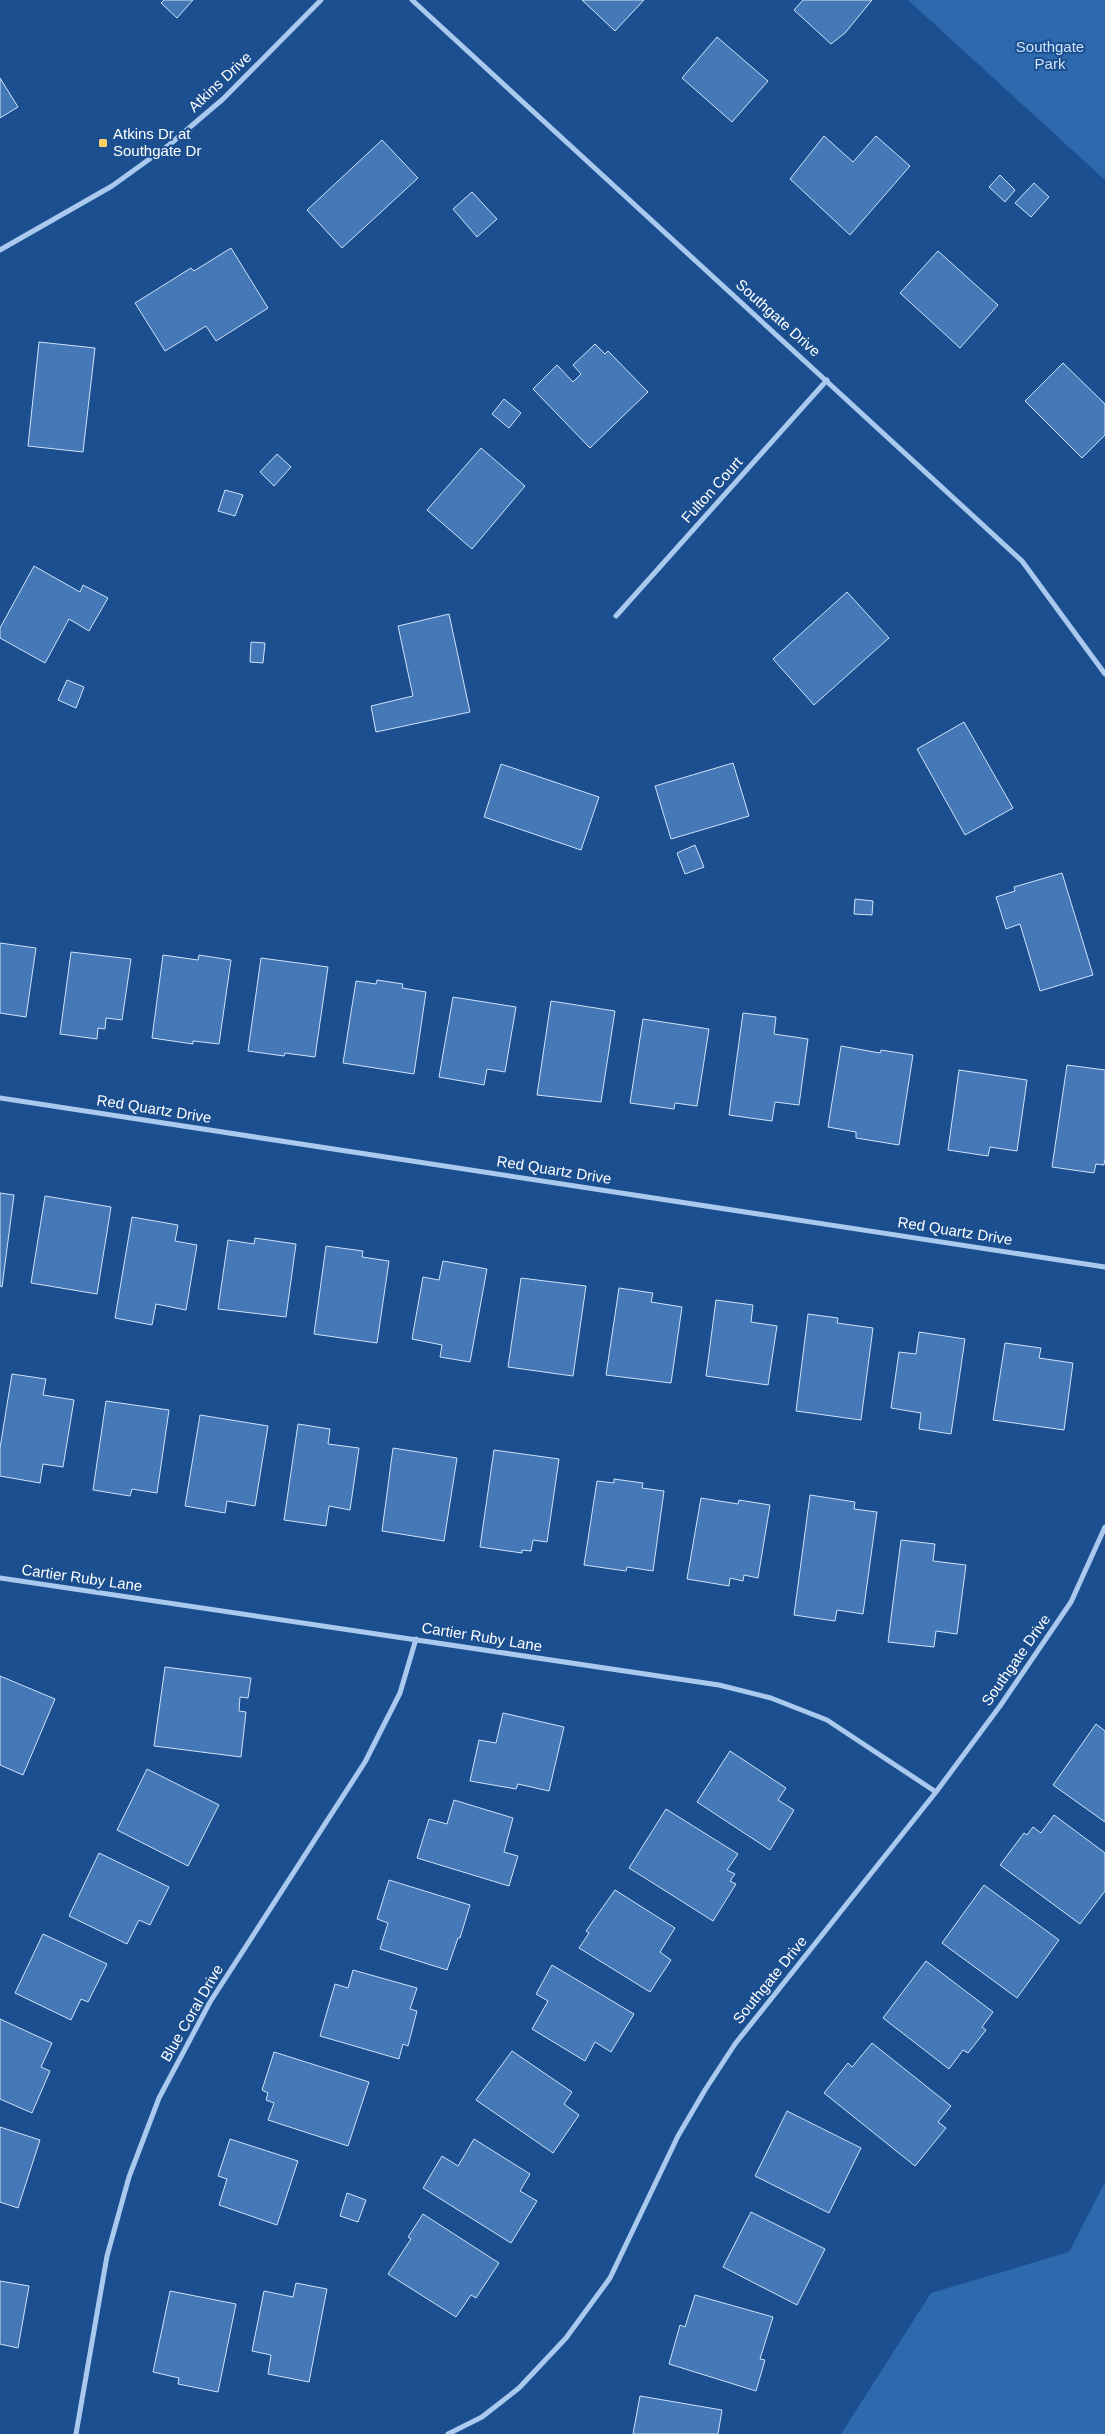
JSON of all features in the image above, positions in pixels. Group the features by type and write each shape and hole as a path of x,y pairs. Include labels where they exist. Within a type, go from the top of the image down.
{"street":[{"name":"Atkins Drive","path":"0,250 112,186 169,145 223,99 321,0"},
{"name":"Southgate Drive","path":"412,0 1022,561 1105,674"},
{"name":"Fulton Court","path":"616,616 827,380"},
{"name":"Red Quartz Drive","path":"0,1098 1105,1266"},
{"name":"Southgate Drive","path":"448,2434 482,2417 519,2388 566,2338 610,2278 678,2136 735,2044 936,1792 1000,1706 1071,1602 1105,1527"},
{"name":"Cartier Ruby Lane","path":"0,1578 719,1685 771,1698 827,1720 936,1792"},
{"name":"Blue Coral Drive","path":"76,2434 107,2256 129,2177 159,2098 210,2002 365,1762 400,1693 416,1639"}],"green space":[{"name":"Southgate Park","path":"908,0 1105,0 1105,180"},
{"path":"1105,2182 1105,2434 841,2434 931,2293 1069,2252"}],"building":[{"path":"164,0 193,0 177,18 161,3"},
{"path":"582,0 644,0 615,31"},
{"path":"803,0 872,0 845,33 831,44 794,10"},
{"path":"717,37 768,81 732,122 682,78"},
{"path":"0,78 18,107 0,118"},
{"path":"824,136 853,162 876,136 910,166 850,235 790,179"},
{"path":"382,140 418,178 342,248 307,210"},
{"path":"1000,175 1015,190 1005,202 989,187"},
{"path":"1034,183 1049,197 1031,217 1015,203"},
{"path":"472,192 497,219 477,237 453,209"},
{"path":"231,248 268,308 216,341 206,326 165,351 135,303 191,268 194,271"},
{"path":"938,251 998,305 960,348 900,293"},
{"path":"39,342 95,348 83,452 28,446"},
{"path":"595,344 605,354 608,351 648,392 590,448 533,389 557,365 573,382 581,374 573,365"},
{"path":"1063,363 1105,404 1105,435 1082,458 1025,401"},
{"path":"504,399 521,413 509,428 492,414"},
{"path":"481,448 525,486 472,549 427,510"},
{"path":"277,454 291,467 274,486 260,472"},
{"path":"225,490 243,495 235,516 218,511"},
{"path":"34,566 80,592 83,585 108,598 89,631 69,619 45,663 0,638 0,628"},
{"path":"847,592 889,638 814,705 773,659"},
{"path":"449,614 470,712 376,732 371,706 413,696 398,626"},
{"path":"251,642 265,643 263,663 250,662"},
{"path":"67,680 84,687 76,708 58,700"},
{"path":"964,722 1013,808 965,835 917,749"},
{"path":"733,763 749,816 671,839 655,786"},
{"path":"501,764 599,797 581,850 484,817"},
{"path":"695,845 704,867 685,874 677,853"},
{"path":"1062,873 1093,975 1040,991 1020,924 1006,929 996,897 1015,891 1014,887"},
{"path":"855,899 873,901 872,915 854,914"},
{"path":"0,943 36,948 26,1017 0,1013"},
{"path":"71,952 131,959 122,1020 106,1018 105,1029 98,1028 97,1039 60,1034"},
{"path":"163,955 198,960 199,955 231,960 219,1044 193,1041 193,1044 152,1038"},
{"path":"261,958 328,967 315,1057 285,1053 284,1056 248,1051"},
{"path":"377,980 403,984 402,988 426,992 414,1074 343,1063 356,981 376,984"},
{"path":"453,997 516,1007 505,1072 487,1069 484,1085 439,1077"},
{"path":"551,1001 615,1011 601,1102 537,1095"},
{"path":"743,1013 776,1017 774,1034 808,1039 799,1105 775,1102 772,1121 729,1115"},
{"path":"643,1019 709,1029 697,1106 675,1103 674,1109 630,1103"},
{"path":"841,1046 880,1053 881,1050 913,1055 899,1145 856,1138 856,1132 828,1127"},
{"path":"1067,1065 1105,1070 1105,1158 1104,1165 1096,1164 1094,1173 1052,1167"},
{"path":"959,1070 1027,1080 1017,1151 990,1147 988,1156 948,1150"},
{"path":"0,1193 14,1195 2,1287 0,1286"},
{"path":"45,1196 111,1207 97,1294 31,1283"},
{"path":"132,1217 178,1225 175,1241 197,1245 186,1310 156,1304 152,1325 115,1318"},
{"path":"255,1238 296,1244 286,1317 218,1309 228,1240 254,1244"},
{"path":"326,1246 363,1251 362,1257 389,1261 377,1343 314,1334"},
{"path":"443,1261 487,1269 470,1362 440,1357 442,1345 412,1339 423,1277 439,1280"},
{"path":"521,1278 586,1286 573,1376 508,1367"},
{"path":"619,1288 653,1293 651,1302 682,1307 671,1383 606,1375"},
{"path":"716,1300 753,1305 751,1322 777,1326 768,1385 706,1376"},
{"path":"808,1314 838,1318 837,1323 873,1328 861,1420 796,1411"},
{"path":"919,1332 965,1339 951,1434 919,1429 921,1413 891,1408 899,1352 916,1354"},
{"path":"1005,1343 1041,1348 1039,1358 1073,1363 1064,1430 993,1420"},
{"path":"12,1374 46,1379 43,1395 74,1400 63,1467 43,1464 40,1483 0,1476 0,1448"},
{"path":"106,1401 169,1410 157,1493 132,1489 130,1496 93,1490"},
{"path":"200,1415 268,1426 255,1506 227,1501 225,1513 185,1506"},
{"path":"298,1424 330,1429 328,1444 359,1448 350,1510 329,1506 326,1526 284,1520"},
{"path":"393,1448 457,1458 444,1541 382,1531"},
{"path":"494,1450 559,1459 547,1542 533,1540 531,1551 522,1550 522,1553 480,1547"},
{"path":"614,1479 643,1483 642,1488 664,1491 653,1571 627,1567 626,1571 584,1565 597,1481 614,1483"},
{"path":"810,1495 855,1502 854,1509 877,1512 863,1614 837,1610 835,1621 794,1615"},
{"path":"701,1498 738,1504 739,1500 770,1505 758,1578 744,1575 743,1581 730,1578 729,1586 687,1579"},
{"path":"901,1540 935,1544 933,1561 966,1565 957,1634 936,1631 934,1647 888,1642"},
{"path":"165,1667 251,1678 248,1698 240,1697 239,1711 246,1712 241,1757 154,1746"},
{"path":"0,1676 55,1699 23,1775 0,1765"},
{"path":"503,1713 564,1727 549,1791 518,1784 516,1789 470,1781 479,1740 496,1743"},
{"path":"1096,1724 1105,1731 1105,1822 1053,1785"},
{"path":"730,1751 786,1788 778,1800 794,1810 770,1850 697,1802"},
{"path":"147,1769 219,1805 188,1866 117,1830"},
{"path":"454,1800 513,1818 504,1852 518,1856 509,1886 417,1858 429,1819 447,1824"},
{"path":"666,1809 738,1854 727,1870 735,1874 730,1881 736,1884 713,1921 629,1868"},
{"path":"1054,1815 1105,1853 1105,1891 1080,1924 1000,1865 1024,1833 1027,1835 1033,1827 1041,1833"},
{"path":"99,1853 169,1887 150,1925 139,1920 127,1944 69,1916"},
{"path":"389,1880 470,1905 460,1938 458,1938 447,1970 380,1949 388,1923 377,1919"},
{"path":"984,1885 1059,1940 1017,1998 942,1943"},
{"path":"615,1890 675,1928 660,1952 671,1960 650,1992 579,1948 589,1933 586,1931"},
{"path":"43,1934 107,1964 88,2002 81,1999 71,2020 15,1993"},
{"path":"926,1961 993,2012 982,2027 986,2030 968,2053 963,2050 949,2069 883,2018"},
{"path":"552,1965 634,2014 611,2052 595,2042 585,2061 532,2029 548,2001 536,1994"},
{"path":"353,1970 417,1988 410,2009 417,2011 408,2046 403,2044 399,2059 320,2036 335,1984 348,1988"},
{"path":"0,2019 52,2043 41,2067 50,2071 32,2113 0,2099"},
{"path":"872,2043 951,2106 938,2122 946,2128 915,2166 824,2093 848,2063 852,2067"},
{"path":"512,2051 572,2092 564,2104 579,2115 553,2153 476,2100"},
{"path":"274,2052 369,2082 348,2146 268,2120 274,2103 266,2100 268,2093 262,2090"},
{"path":"787,2111 861,2148 829,2213 755,2176"},
{"path":"0,2127 40,2140 18,2208 0,2202"},
{"path":"230,2139 298,2161 277,2225 219,2205 227,2179 218,2176"},
{"path":"474,2139 530,2174 520,2191 537,2201 511,2243 423,2188 442,2156 458,2166"},
{"path":"347,2193 366,2200 358,2222 340,2216"},
{"path":"751,2212 825,2249 797,2305 723,2267"},
{"path":"423,2214 499,2263 476,2298 471,2295 456,2317 388,2274 411,2239 408,2237"},
{"path":"0,2281 29,2286 18,2348 0,2344"},
{"path":"296,2283 327,2289 309,2382 268,2374 271,2355 252,2351 264,2291 293,2297"},
{"path":"170,2291 236,2304 218,2392 178,2384 179,2378 153,2372"},
{"path":"695,2295 773,2317 760,2359 765,2360 756,2391 669,2364 680,2325 685,2327"},
{"path":"640,2396 722,2410 718,2434 633,2434"}],"place":[{"name":"Atkins Dr at Southgate Dr","path":"103,143"}]}
